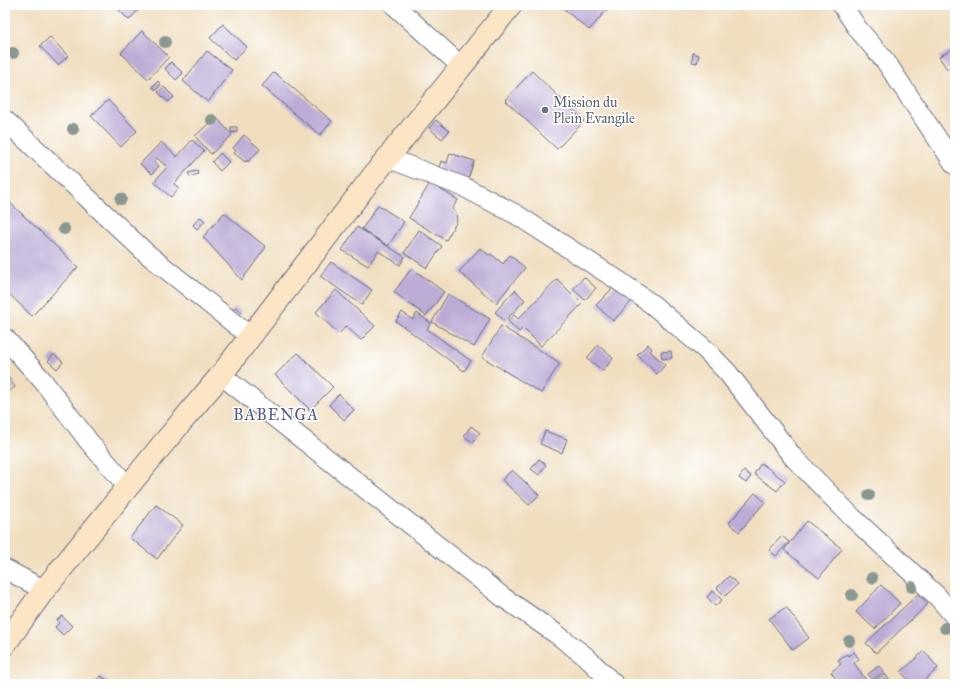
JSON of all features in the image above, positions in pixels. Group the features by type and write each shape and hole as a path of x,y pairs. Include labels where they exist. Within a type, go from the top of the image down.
{"main road":[{"path":"5,644 44,590 221,375 373,176 511,5"}],"street":[{"path":"394,5 462,67"},
{"path":"842,5 858,29 886,62 955,165"},
{"path":"5,120 146,253 251,337"},
{"path":"388,158 464,187 517,215 613,277 653,305 706,350 728,373 793,457 853,518 937,596 955,617"},
{"path":"5,338 43,381 90,443 128,487"},
{"path":"221,375 504,598 555,633 585,656 614,684"},
{"path":"5,570 44,590"}],"building":[{"path":"114,5 143,5 129,20"},
{"path":"559,5 611,5 589,30"},
{"path":"223,24 247,47 234,60 210,38"},
{"path":"142,31 169,57 148,79 121,53"},
{"path":"50,37 68,56 58,65 40,46"},
{"path":"955,47 955,64 947,69 939,57"},
{"path":"207,51 232,70 208,102 183,81"},
{"path":"693,53 699,55 697,63 692,62"},
{"path":"171,62 183,73 176,80 165,69"},
{"name":"Mission du Plein Evangile","path":"532,71 584,121 557,149 505,100"},
{"path":"274,72 332,121 320,135 262,86"},
{"path":"158,81 161,85 156,90 152,87"},
{"path":"164,87 174,97 168,102 158,92"},
{"path":"108,100 137,131 121,147 91,116"},
{"path":"216,117 232,135 211,154 195,136"},
{"path":"436,120 449,131 442,139 429,128"},
{"path":"231,127 237,127 237,132 231,133"},
{"path":"244,135 260,149 248,162 247,160 245,162 234,153 236,151 233,148"},
{"path":"192,140 204,151 174,184 179,188 171,197 154,182 167,167 157,158 154,162 159,166 152,174 140,164 161,142 177,157"},
{"path":"220,153 229,162 220,171 212,162"},
{"path":"450,153 474,161 466,185 437,175 441,161 447,163"},
{"path":"197,171 198,174 190,177 188,173"},
{"path":"430,183 458,200 452,209 456,212 457,221 446,240 409,218"},
{"path":"5,198 78,267 32,316 5,290"},
{"path":"378,205 404,222 388,246 362,229"},
{"path":"224,213 266,247 242,280 203,237"},
{"path":"200,217 205,221 197,229 193,225"},
{"path":"357,227 405,257 400,265 378,251 368,266 342,250"},
{"path":"419,230 442,246 427,268 404,253"},
{"path":"480,248 489,255 491,254 503,264 510,255 525,268 496,303 459,272"},
{"path":"331,262 372,290 362,305 320,276"},
{"path":"412,268 444,292 426,316 394,292"},
{"path":"584,277 596,288 585,300 573,289"},
{"path":"557,279 582,304 541,346 523,328 519,332 508,321 514,315 518,319"},
{"path":"617,284 633,300 613,321 596,305"},
{"path":"336,290 375,326 361,340 346,326 339,334 316,312"},
{"path":"515,290 525,300 505,321 495,312"},
{"path":"448,294 490,319 474,347 432,322"},
{"path":"235,307 242,312 237,317 231,312"},
{"path":"402,312 413,320 417,313 431,323 427,329 471,361 464,371 396,321"},
{"path":"501,326 560,363 541,393 482,357"},
{"path":"648,344 652,349 650,351 665,365 657,374 637,355"},
{"path":"598,345 613,358 603,371 587,358"},
{"path":"671,351 672,358 662,359 661,352"},
{"path":"298,353 333,387 310,410 275,375"},
{"path":"54,354 63,362 57,369 48,361"},
{"path":"5,372 15,387 5,394"},
{"path":"339,394 354,410 344,420 329,405"},
{"path":"471,426 480,433 473,442 464,436"},
{"path":"545,431 567,439 562,453 540,444"},
{"path":"539,459 546,465 539,475 531,469"},
{"path":"761,463 785,481 777,491 754,474"},
{"path":"512,470 539,495 529,505 502,480"},
{"path":"744,471 751,476 746,483 739,478"},
{"path":"755,493 765,502 739,532 729,523"},
{"path":"156,505 183,525 157,559 130,538"},
{"path":"807,521 842,549 819,578 784,550"},
{"path":"782,536 789,542 776,556 769,550"},
{"path":"729,576 738,584 725,596 717,588"},
{"path":"881,585 900,603 875,629 856,612"},
{"path":"713,591 722,600 715,606 707,597"},
{"path":"918,594 928,604 876,653 866,643"},
{"path":"786,607 809,638 793,650 769,619"},
{"path":"62,616 72,626 63,635 55,627 59,623 57,620"},
{"path":"924,651 938,668 920,684 912,684 901,672"},
{"path":"854,652 859,659 854,663 869,684 840,684 831,672 841,664 838,660 847,654 848,656"},
{"path":"879,666 884,672 873,680 868,674"},
{"path":"885,674 892,684 871,684"},
{"path":"101,676 111,684 94,684"}],"place":[{"name":"Mission du Plein Evangile","path":"545,110"}],"district":[{"name":"BABENGA","path":"276,414"}]}
